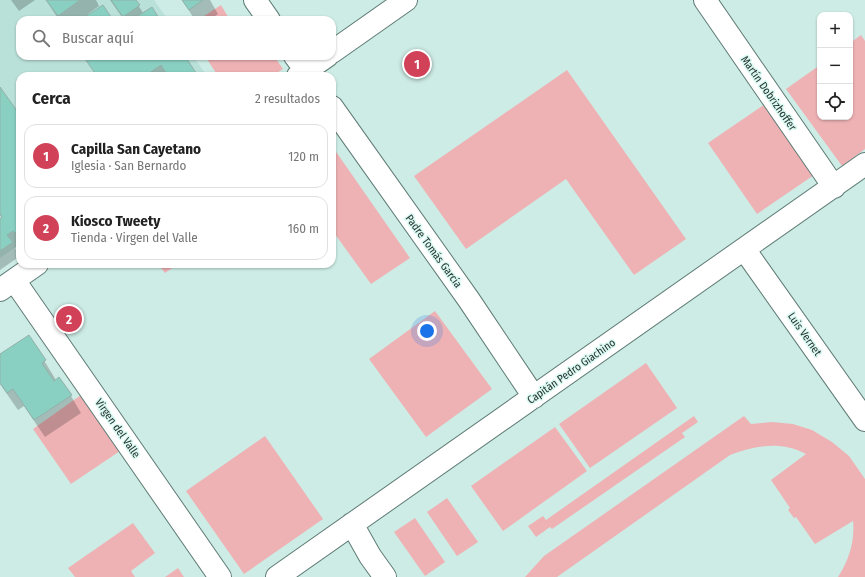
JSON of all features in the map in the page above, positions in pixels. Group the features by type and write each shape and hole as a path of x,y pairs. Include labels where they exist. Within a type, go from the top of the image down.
{"street":[{"path":"255,0 266,16"},
{"path":"336,49 406,0"},
{"name":"Martín Dobrizhoffer","path":"705,0 834,186"},
{"path":"302,70 320,60"},
{"name":"Padre Tomás García","path":"336,114 465,294 534,397"},
{"name":"Capitán Pedro Giachino","path":"277,577 865,164"},
{"name":"Luis Vernet","path":"744,249 865,420"},
{"path":"7,285 31,268"},
{"name":"Virgen del Valle","path":"7,285 220,577"},
{"path":"352,524 370,556 385,577"}],"shaded area":[{"path":"0,0 154,0 165,16 16,16 16,60 196,60 204,72 16,72 16,247 0,258"},
{"path":"221,5 228,16 204,16"},
{"path":"861,35 865,41 865,149 842,166 786,89 817,67 817,120 853,120 853,41"},
{"path":"208,60 277,60 283,69 278,72 215,72"},
{"path":"567,70 686,239 634,275 566,179 466,249 414,176"},
{"path":"765,104 814,175 757,214 708,143"},
{"path":"336,152 410,258 371,284 336,236"},
{"path":"161,268 172,268 165,273"},
{"path":"435,311 492,389 426,437 369,359"},
{"path":"646,363 677,408 590,468 559,424"},
{"path":"81,395 120,451 71,484 33,429"},
{"path":"694,416 698,422 682,433 685,437 552,529 550,527 536,537 528,526 543,516 546,520"},
{"path":"744,416 751,424 772,422 793,424 812,430 832,442 849,456 865,479 865,577 838,577 845,564 852,543 853,521 815,544 796,517 794,518 788,510 790,508 771,480 806,454 788,447 768,446 749,449 730,455 557,577 525,577 544,556"},
{"path":"555,427 587,471 503,531 471,486"},
{"path":"265,436 323,519 244,574 186,491"},
{"path":"447,498 478,542 457,556 427,512"},
{"path":"415,518 445,562 425,576 394,532"},
{"path":"133,523 155,553 131,571 135,577 75,577 68,568"},
{"path":"178,568 184,577 165,577"}],"building":[{"path":"46,0 80,0 58,16"},
{"path":"111,0 136,0 140,5 122,16"},
{"path":"182,0 203,0 189,10"},
{"path":"103,5 110,16 86,16"},
{"path":"152,7 158,16 138,16"},
{"path":"86,60 188,60 195,72 165,72 161,65 151,72 94,72"},
{"path":"0,87 16,109 16,232 13,231 7,235 13,242 0,251 0,219 2,217 0,214"},
{"path":"29,335 46,360 42,363 54,381 59,377 72,395 34,420 13,389 7,393 0,383 0,354"}],"place":[{"name":"Capilla San Cayetano","path":"417,64"},
{"name":"Kiosco Tweety","path":"69,319"}]}
